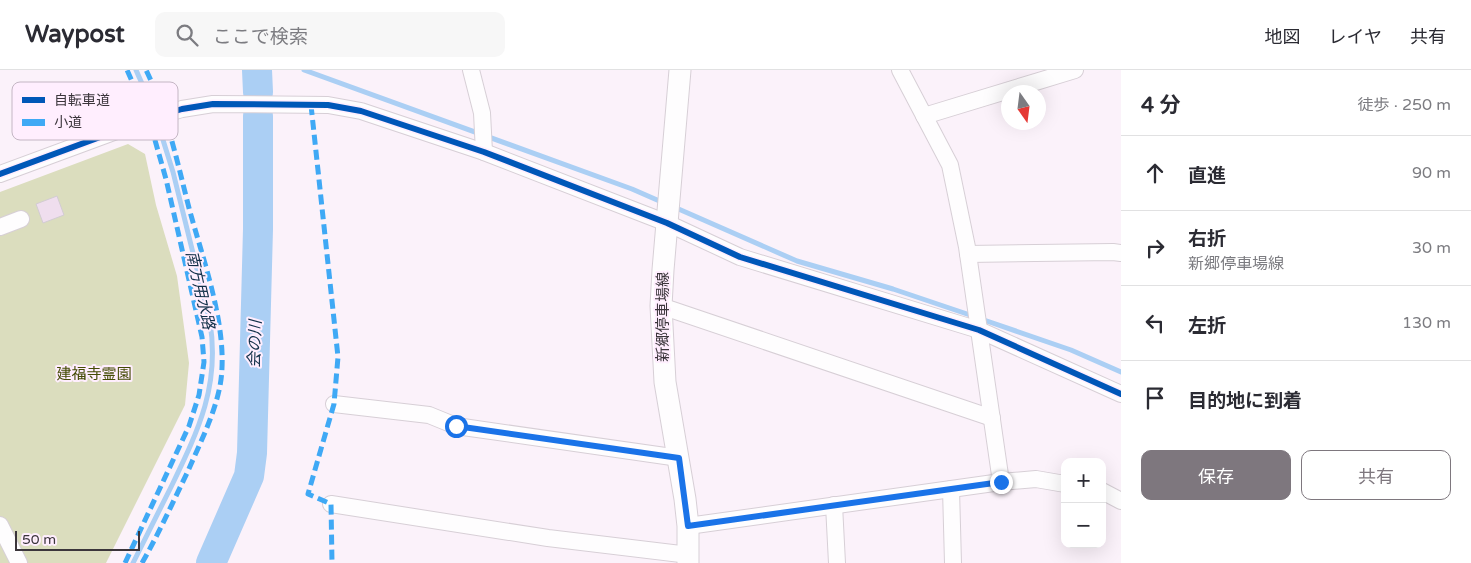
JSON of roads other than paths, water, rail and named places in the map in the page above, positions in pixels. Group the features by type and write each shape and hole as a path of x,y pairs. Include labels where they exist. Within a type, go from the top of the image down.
{"main road":[{"name":"新郷停車場線","path":"680,70 661,306 665,382 679,458 688,526 688,559"}],"street":[{"path":"471,70 482,113 484,152"},
{"path":"900,70 950,165 968,254 1001,482"},
{"path":"924,116 1075,70"},
{"path":"178,110 212,104 328,105 361,111 484,152 667,222 740,257 979,330 1121,394"},
{"path":"0,174 92,140"},
{"path":"0,227 20,219"},
{"path":"968,254 1113,252 1121,254"},
{"path":"661,306 992,418"},
{"path":"334,404 429,415 456,426 679,458"},
{"path":"688,526 1001,482 1036,478 1061,483"},
{"path":"951,489 953,563"},
{"path":"1106,493 1121,501"},
{"path":"331,504 688,559"},
{"path":"834,505 837,563"},
{"path":"0,525 19,563"}],"waterway":[{"name":"南方用水路","path":"136,70 141,82"},
{"name":"会の川","path":"257,70 258,92"},
{"path":"304,70 632,189 664,203"},
{"name":"会の川","path":"211,563 249,476 252,453 258,229 258,116"},
{"name":"南方用水路","path":"133,563 191,445 205,406 212,366 210,322 173,172 163,140"},
{"path":"674,207 797,261 893,289 973,316"},
{"path":"981,319 1071,350 1121,372"}],"park label":[{"name":"建福寺霊園","path":"94,374"}]}
